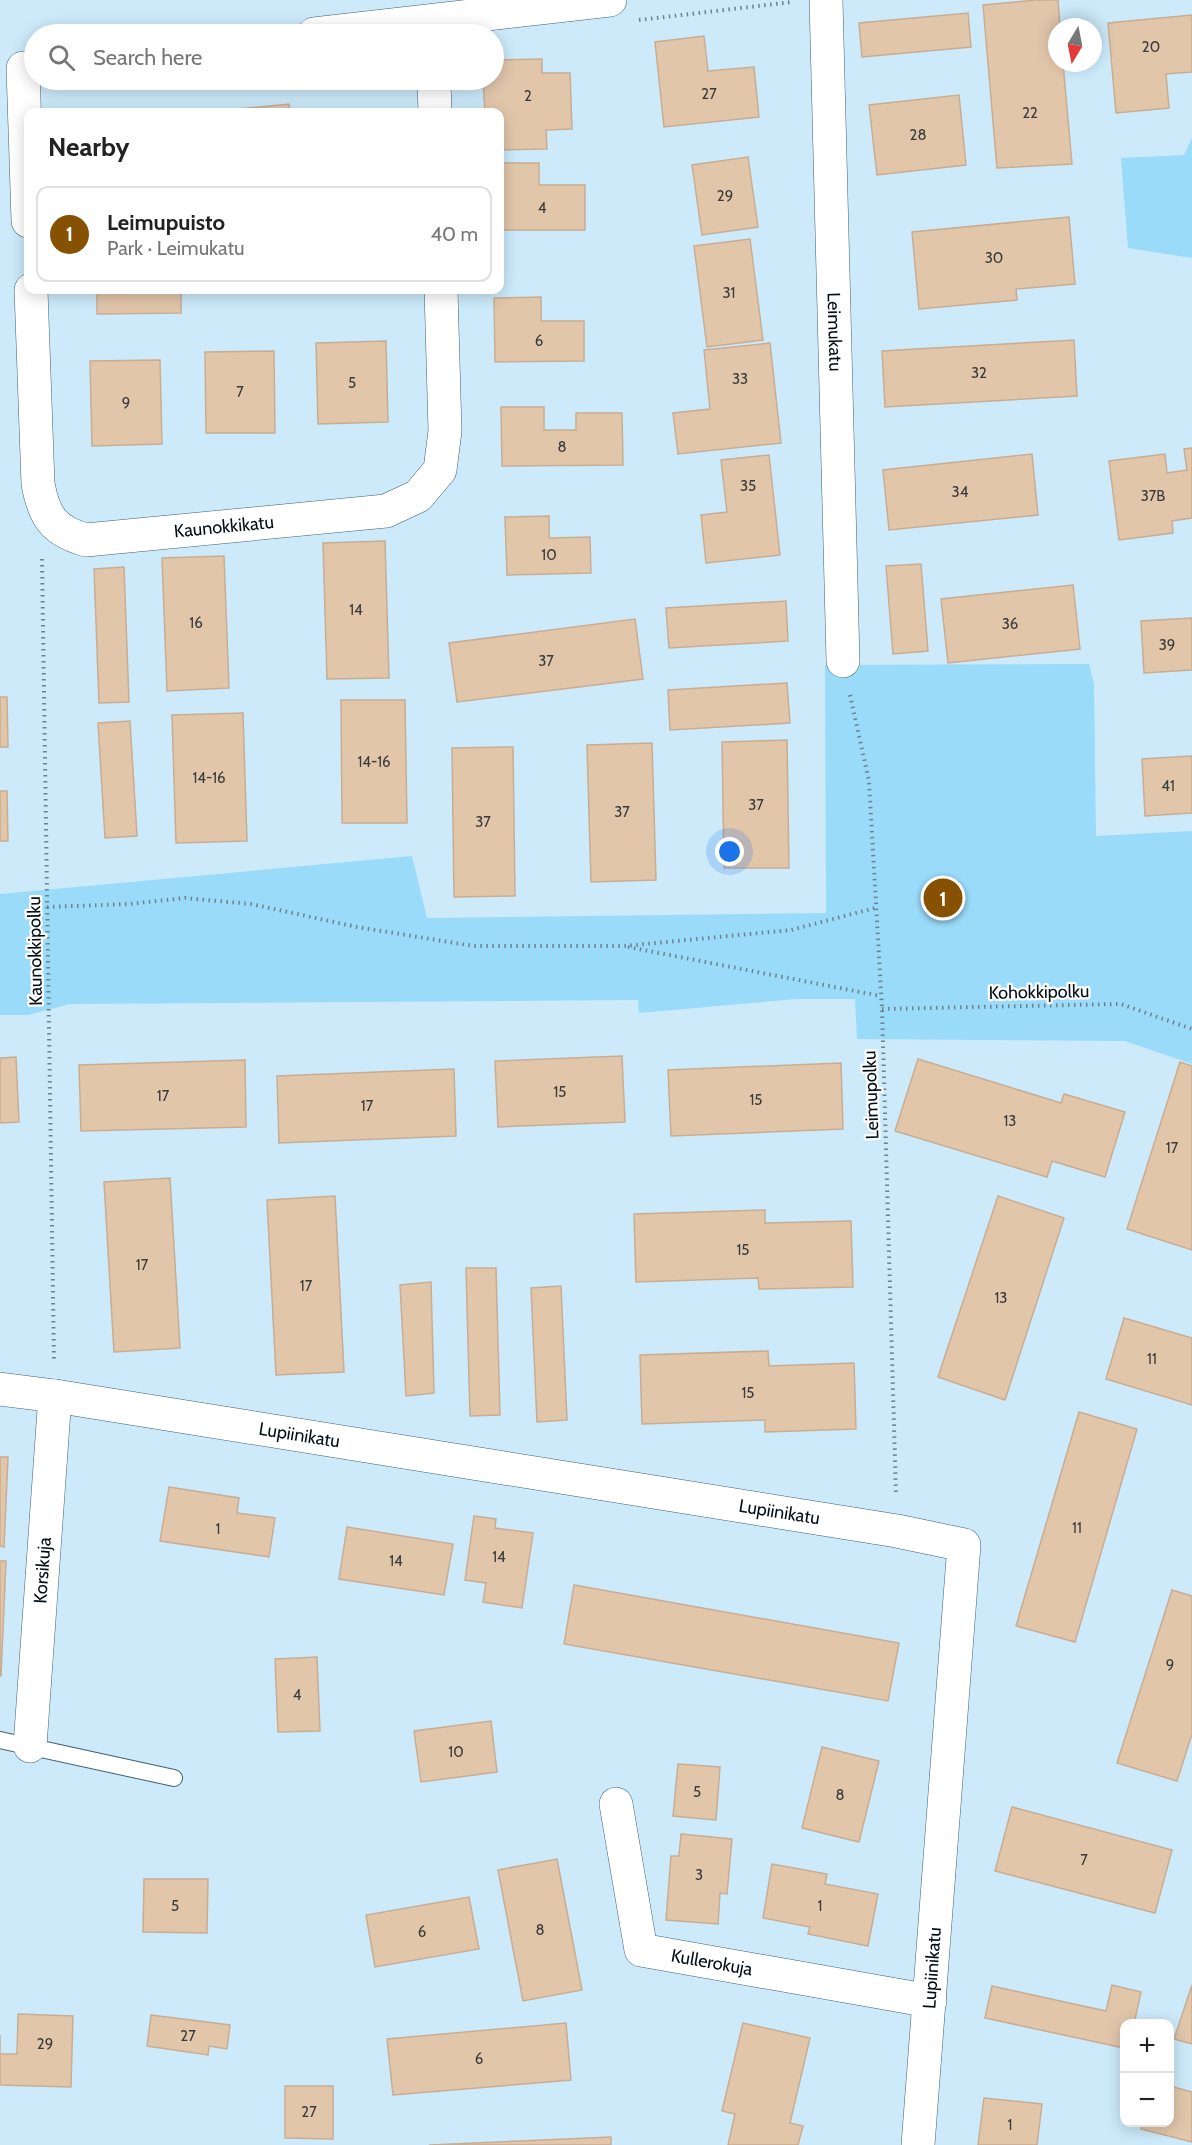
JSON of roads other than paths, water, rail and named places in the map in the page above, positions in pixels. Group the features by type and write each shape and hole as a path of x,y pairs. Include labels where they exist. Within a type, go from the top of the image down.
{"street":[{"path":"458,24 610,0"},
{"name":"Leimukatu","path":"813,1 843,661"},
{"path":"19,68 24,153"},
{"path":"434,90 435,108"},
{"name":"Kaunokkikatu","path":"31,294 38,484 41,505 51,522 70,536 86,540 386,511 418,496 440,470 445,431 441,294"},
{"name":"Lupiinikatu","path":"0,1389 897,1531 964,1545 918,2145"},
{"name":"Korsikuja","path":"15,1743 55,1396"},
{"name":"Kullerokuja","path":"616,1804 641,1950 930,2001"}],"lane":[{"path":"15,1743 174,1778"}],"place":[{"name":"Leimupuisto","path":"943,898"}]}
